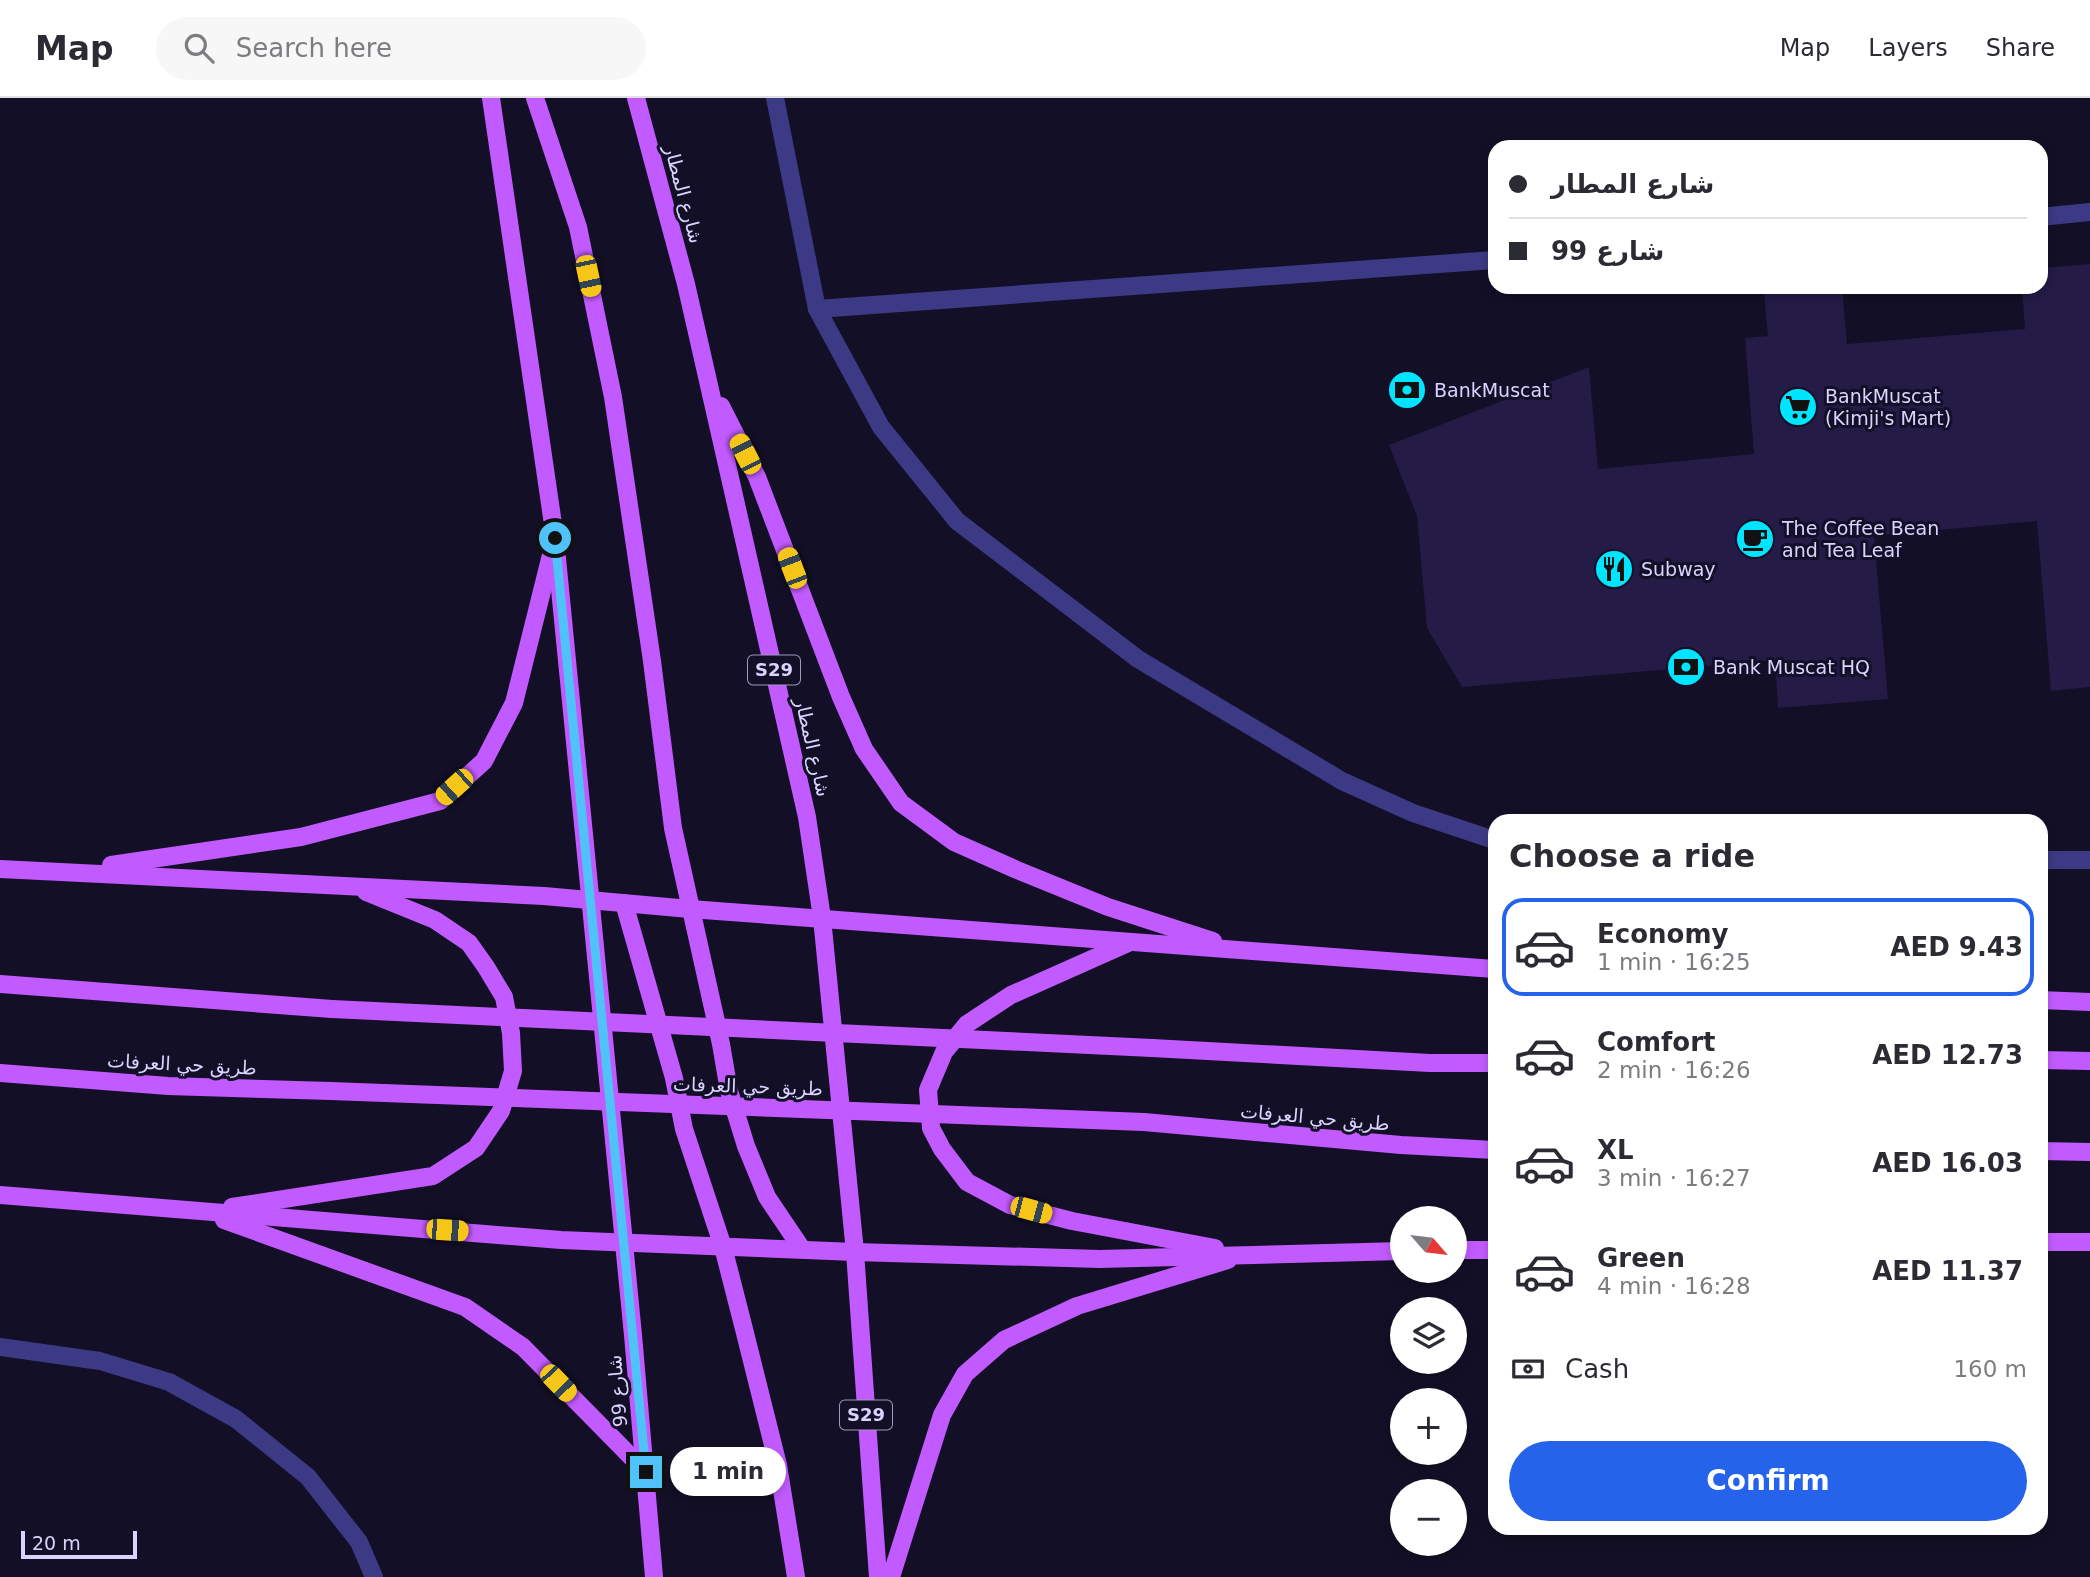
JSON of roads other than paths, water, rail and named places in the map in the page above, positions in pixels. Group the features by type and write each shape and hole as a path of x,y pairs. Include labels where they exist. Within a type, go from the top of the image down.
{"main road":[{"path":"491,98 555,538 623,1243"},
{"path":"535,98 578,228 613,397 652,662 669,804 730,1091 746,1146 767,1196 802,1249"},
{"name":"شارع المطار","path":"636,98 686,284 807,817 822,918 855,1252"},
{"path":"708,382 757,477 841,697 864,749 901,803 954,842 1017,870 1108,907 1242,950"},
{"path":"72,871 301,837 440,800 484,761 514,703 555,538"},
{"path":"0,869 624,902 1488,968"},
{"path":"201,1212 433,1176 476,1148 501,1111 513,1071 511,1033 504,997 486,967 469,943 435,920 353,886"},
{"path":"624,902 674,1078 684,1129 723,1247 778,1465 796,1577"},
{"path":"1131,942 1011,995 967,1024 944,1052 928,1090 931,1128 942,1149 967,1182 1010,1205 1072,1221 1248,1254"},
{"path":"0,984 332,1009 1430,1063 1488,1063"},
{"path":"2048,1000 2090,1002"},
{"path":"2048,1060 2090,1061"},
{"name":"طريق حي العرفات","path":"0,1073 168,1086 1144,1122 1401,1145 1488,1150"},
{"path":"2048,1151 2090,1152"},
{"path":"0,1195 623,1243 1101,1259 1390,1251"},
{"path":"201,1212 465,1307 523,1347 646,1472"},
{"path":"2048,1242 2090,1242"},
{"name":"99 شارع","path":"623,1243 654,1577"},
{"path":"1467,1250 1488,1250"},
{"name":"S29","path":"855,1252 878,1577"},
{"path":"891,1577 943,1415 965,1374 1004,1340 1077,1306 1248,1254"}],"street":[{"path":"775,98 817,309 881,427 957,521 1139,659 1342,781 1413,813 1488,838"},
{"path":"2048,216 2090,212"},
{"path":"817,309 1488,260"},
{"path":"2048,860 2090,860"},
{"path":"0,1347 100,1361 169,1382 236,1419 308,1477 359,1542 374,1577"}],"place":[{"name":"BankMuscat","path":"1407,390"},
{"name":"BankMuscat (Kimji's Mart)","path":"1798,407"},
{"name":"The Coffee Bean and Tea Leaf","path":"1755,539"},
{"name":"Subway","path":"1614,569"},
{"name":"Bank Muscat HQ","path":"1686,667"}]}
